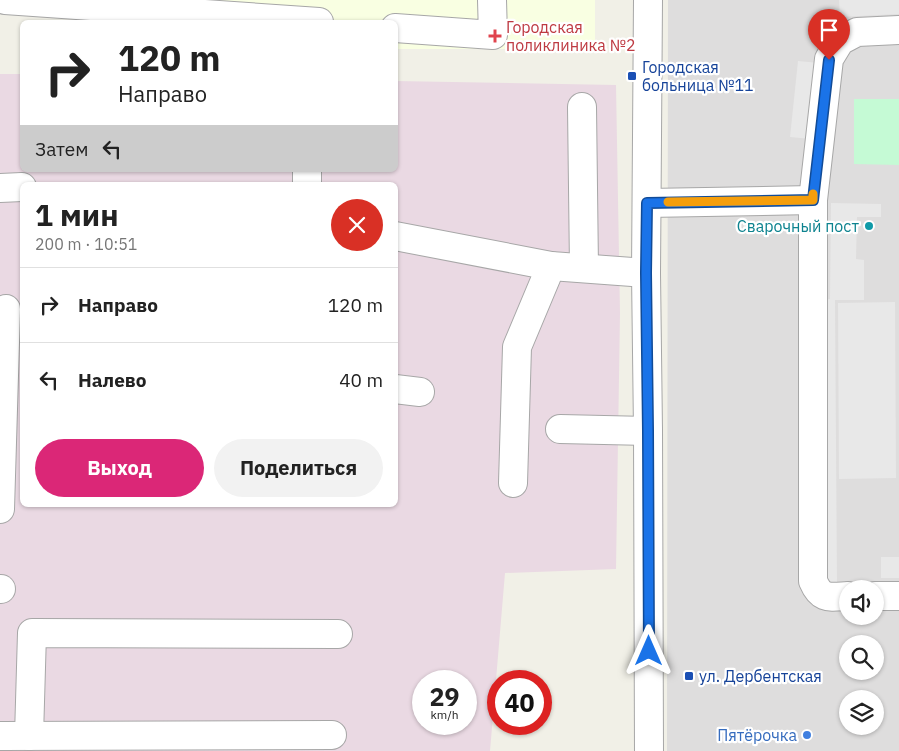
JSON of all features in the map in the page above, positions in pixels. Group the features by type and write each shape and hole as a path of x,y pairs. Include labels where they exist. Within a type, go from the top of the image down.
{"street":[{"path":"6,0 291,20"},
{"path":"398,28 493,35 492,0"},
{"path":"648,0 646,273 649,751"},
{"path":"839,596 827,597 818,592 813,581 813,200 829,60 840,41 857,32 899,30"},
{"path":"582,107 584,268"},
{"path":"0,188 20,187"},
{"path":"647,203 813,200"},
{"path":"398,237 551,266 646,273"},
{"path":"513,483 517,347 551,266"},
{"path":"0,510 10,309"},
{"path":"560,429 648,431"},
{"path":"884,596 899,596"},
{"path":"29,736 32,633 338,634"},
{"path":"0,736 332,735"}],"shaded area":[{"name":"Городская поликлиника №2","path":"96,0 595,0 595,49 398,49 398,20 96,20"},
{"path":"668,0 899,0 899,751 667,751"},
{"path":"839,0 899,0 899,14 840,17"},
{"path":"798,61 819,63 811,139 790,137"},
{"path":"0,74 20,74 20,172 398,172 398,81 616,85 620,313 616,569 505,573 497,670 487,670 487,735 491,735 490,751 0,751"},
{"path":"831,203 881,204 881,217 857,217 856,259 864,260 864,300 835,300 837,584 819,584 818,300 830,299"},
{"path":"895,302 896,478 839,479 838,303"},
{"path":"881,557 899,557 899,578 881,578"}],"green space":[{"path":"854,99 899,99 899,165 854,164"}],"slow traffic":[{"path":"668,202 813,200 813,194"}],"place":[{"name":"Городская поликлиника №2","path":"495,36"},
{"name":"Городская больница №11","path":"632,76"},
{"name":"Сварочный пост","path":"869,226"},
{"name":"ул. Дербентская","path":"689,676"},
{"name":"Пятёрочка","path":"807,735"}],"route":[{"path":"649,651 647,203 813,200 829,60"}]}
